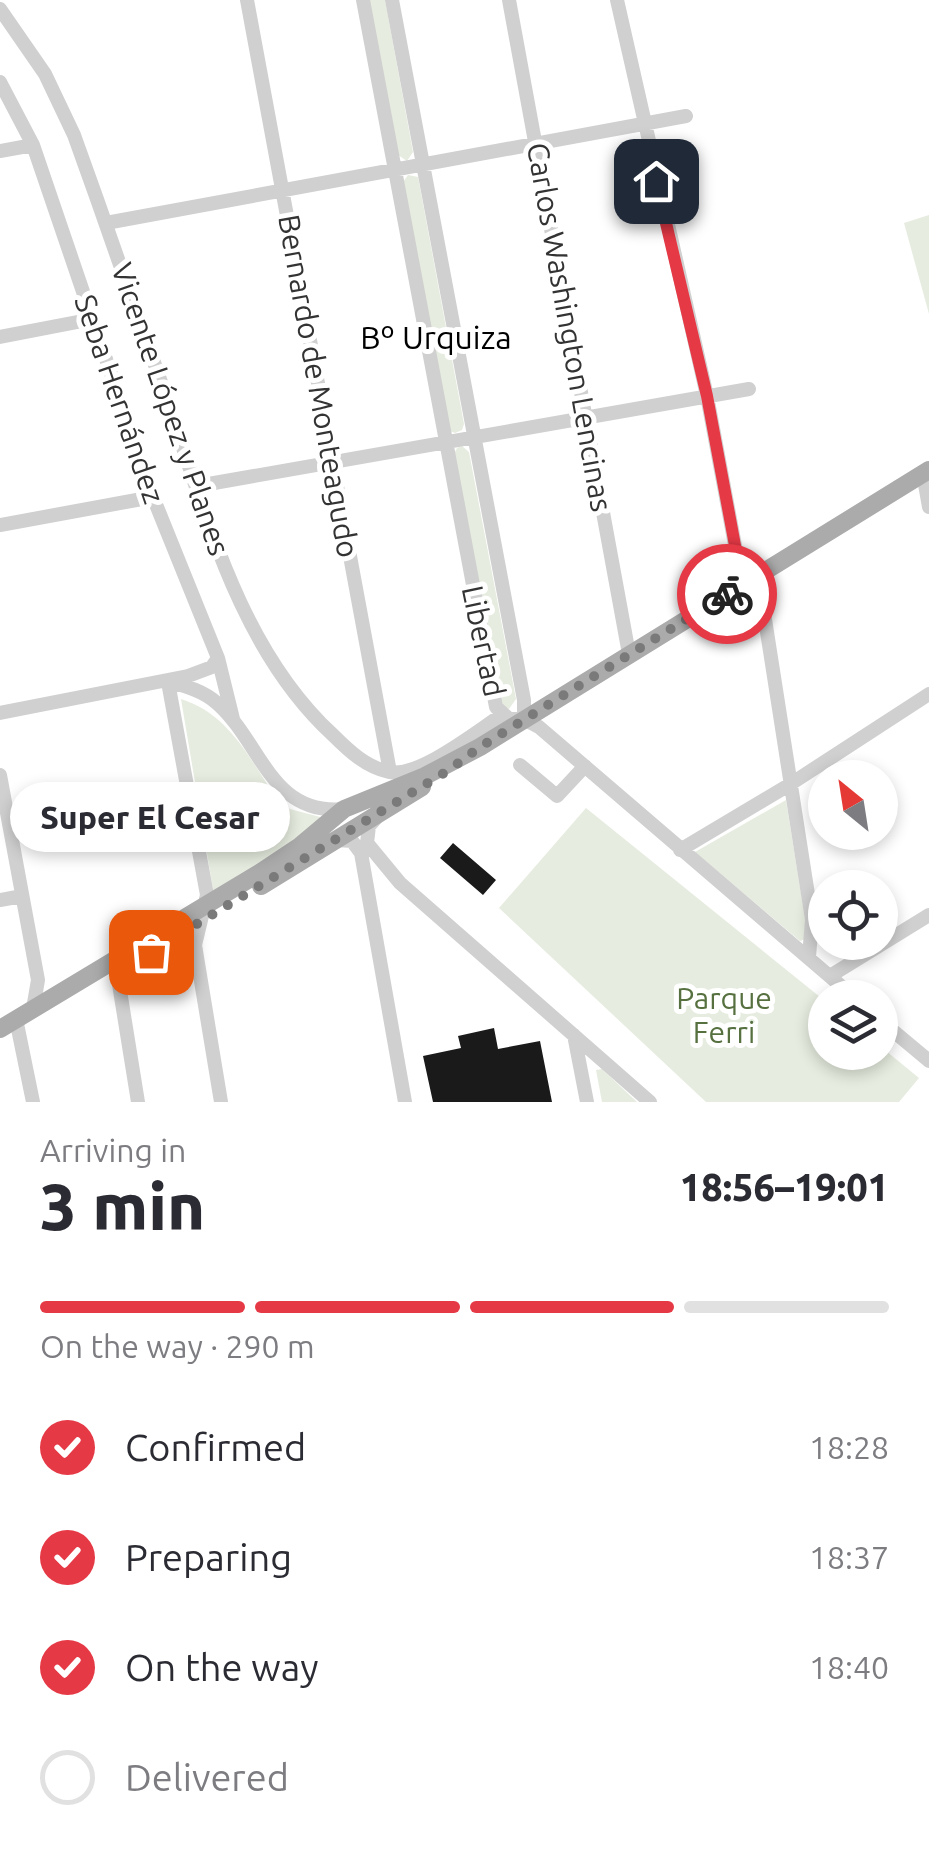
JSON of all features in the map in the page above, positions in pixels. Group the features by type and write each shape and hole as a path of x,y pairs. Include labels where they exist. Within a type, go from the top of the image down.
{"main road":[{"path":"59,1000 117,972 335,840 926,472"},
{"path":"0,1041 17,1022 190,928 344,809 426,776 480,747"}],"street":[{"name":"Bernardo de Monteagudo","path":"248,0 390,772"},
{"name":"Libertad","path":"363,0 492,699 502,715 524,719 526,711 392,0"},
{"name":"Carlos Washington Lencinas","path":"510,0 629,654"},
{"path":"617,0 707,396 737,556 762,600 808,897"},
{"name":"Vicente López y Planes","path":"0,9 54,90 243,605 280,672 306,708 352,753 390,772"},
{"name":"Seba Hernández","path":"0,82 32,145 154,497 218,658 233,719"},
{"path":"106,223 686,116"},
{"path":"0,152 32,145"},
{"path":"0,337 93,319"},
{"path":"197,486 749,389"},
{"path":"926,472 929,507"},
{"path":"0,525 154,497"},
{"path":"0,713 168,682 207,669 218,658"},
{"path":"168,682 206,895 190,928 221,1102"},
{"name":"Seba Hernández","path":"168,682 203,693 233,719 285,792 313,807 344,809"},
{"path":"680,850 929,694"},
{"path":"390,772 423,766 502,715"},
{"path":"524,719 539,727 808,955"},
{"path":"520,765 557,796 585,766"},
{"path":"0,775 38,980 44,991 59,1000"},
{"path":"385,809 369,826 368,844 400,883 650,1102"},
{"path":"335,840 352,840 358,846 405,1102"},
{"path":"368,898 400,883"},
{"path":"0,900 22,896"},
{"path":"830,976 929,915"},
{"path":"813,960 835,980"},
{"path":"117,972 138,1102"},
{"path":"33,1102 17,1022 38,980"},
{"path":"574,1034 587,1102"},
{"path":"898,1035 929,1061"}],"green space":[{"path":"369,0 385,0 413,152 407,161 398,155"},
{"path":"408,175 418,177 464,424 455,433 450,431 403,182"},
{"path":"929,215 929,314 904,223"},
{"path":"462,446 469,452 516,699 509,709 502,707 454,454"},
{"path":"181,699 198,706 226,727 278,801 290,809 324,818 214,895"},
{"path":"786,800 808,938 800,941 695,852"},
{"name":"Parque Ferri","path":"586,808 808,987 808,1070 898,1070 898,1061 919,1078 899,1102 706,1102 499,908"},
{"path":"602,1069 637,1102 602,1102 596,1070"}],"building":[{"path":"453,843 496,880 483,895 440,858"},
{"path":"494,1028 498,1049 540,1041 552,1102 433,1102 423,1056 461,1048 458,1036"}],"way so far":[{"path":"151,952 727,594"}],"place":[{"name":"Super El Cesar","path":"151,952"}],"district":[{"name":"Bº Urquiza","path":"436,337"}],"route":[{"path":"656,181 707,396 737,556 751,579 727,594"}]}
